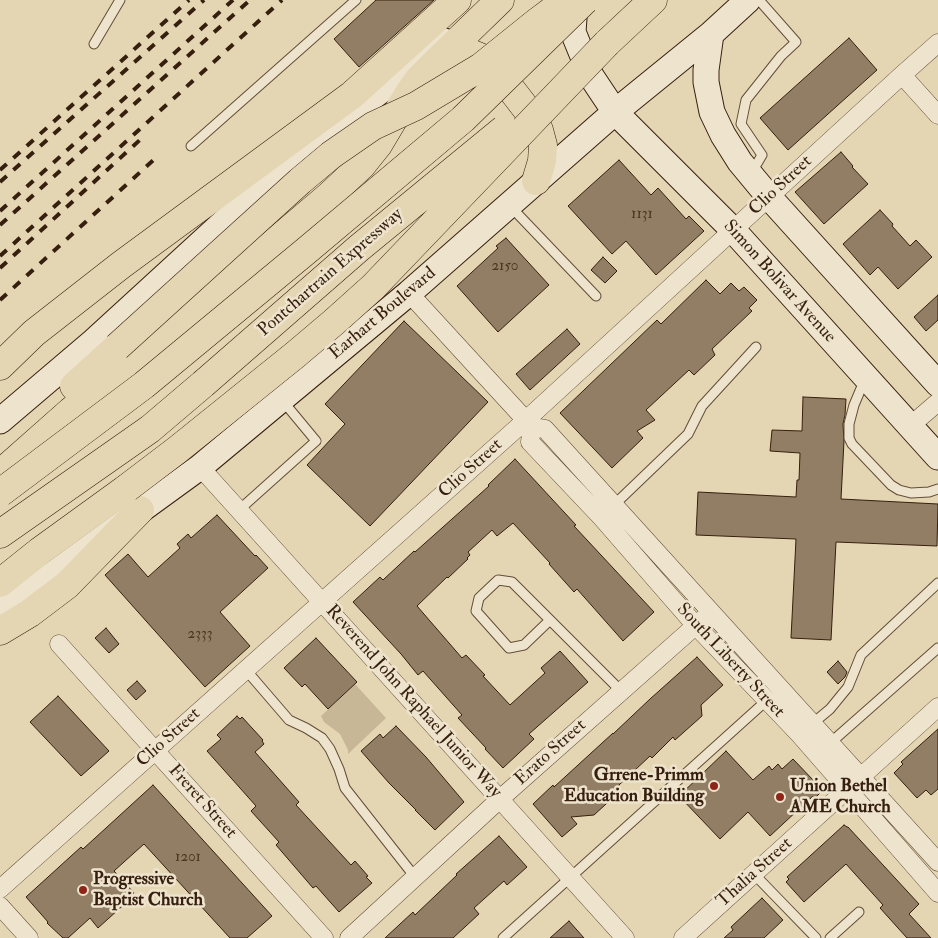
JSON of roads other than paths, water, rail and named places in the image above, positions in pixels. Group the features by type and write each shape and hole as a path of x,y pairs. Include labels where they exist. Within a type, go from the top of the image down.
{"highway":[{"path":"0,366 34,333 121,265 352,95 457,0"},
{"path":"0,474 71,411 203,303 329,196 362,165 378,145 418,80 499,0"},
{"path":"0,450 118,347 331,155 373,126 416,106 481,68 536,22 566,0"},
{"name":"Pontchartrain Expressway","path":"0,493 144,385 463,119 585,0"},
{"name":"Pontchartrain Expressway","path":"0,534 150,429 359,248 607,43 654,0"},
{"path":"0,630 30,613 67,584 134,499 177,450 334,322 373,287 607,43"},
{"path":"435,63 447,56 470,54 482,58 494,67 531,115 539,130 543,145 542,161 536,182"},
{"path":"0,582 40,551 134,499"}],"main road":[{"path":"0,421 94,341 284,167 425,55 499,0"},
{"name":"Simon Bolivar Avenue","path":"576,0 573,32 591,76 615,112 733,230 938,457"},
{"name":"Earhart Boulevard","path":"0,607 35,587 134,499 200,467 409,293 615,112 711,34 748,0"},
{"path":"711,34 706,82 712,112 723,135 740,162 769,197 938,384"}],"street":[{"name":"Clio Street","path":"0,889 322,602 529,424 733,230 938,43"},
{"path":"902,75 938,115"},
{"name":"South Liberty Street","path":"409,293 529,424 545,429 711,612 824,749 860,777 938,862"},
{"path":"910,426 938,402"},
{"name":"South Liberty Street","path":"529,424 530,442 602,518 696,626 766,701 806,729"},
{"name":"Reverend John Raphael Junior Way","path":"200,467 625,938"},
{"name":"Erato Street","path":"349,938 500,799 711,612"},
{"name":"Freret Street","path":"59,644 324,938"},
{"name":"Thalia Street","path":"683,938 938,707"},
{"name":"South Liberty Street","path":"824,749 847,789 938,893"},
{"path":"0,906 29,938"}],"lane":[{"path":"94,44 120,0"},
{"path":"191,146 356,0"},
{"path":"751,174 762,155 741,124 746,100 781,56 796,42 759,0"},
{"path":"509,205 596,296"},
{"path":"614,505 688,434 702,406 756,347"},
{"path":"866,378 854,405 849,424 849,438 852,444 891,485 899,490 911,493 929,492 938,489"},
{"path":"239,510 316,441 282,399"},
{"path":"550,620 524,645 509,648 476,611 479,598 498,580 512,582 550,620 621,691"},
{"path":"806,729 830,709 848,687 861,655 938,583"},
{"path":"824,749 938,648"},
{"path":"246,670 289,720 322,738 330,749 345,788 415,877"},
{"path":"503,938 766,701"},
{"path":"754,874 816,938"},
{"path":"830,938 859,912"}],"railway":[{"path":"0,170 189,0"},
{"path":"0,182 204,0"},
{"path":"0,211 233,0"},
{"path":"0,225 250,0"},
{"path":"0,256 282,0"},
{"path":"0,268 142,138"},
{"path":"0,300 159,155"}],"place":[{"name":"Grrene-Primm Education Building","path":"714,786"},
{"name":"Union Bethel AME Church","path":"780,797"},
{"name":"Progressive Baptist Church","path":"83,890"}]}
